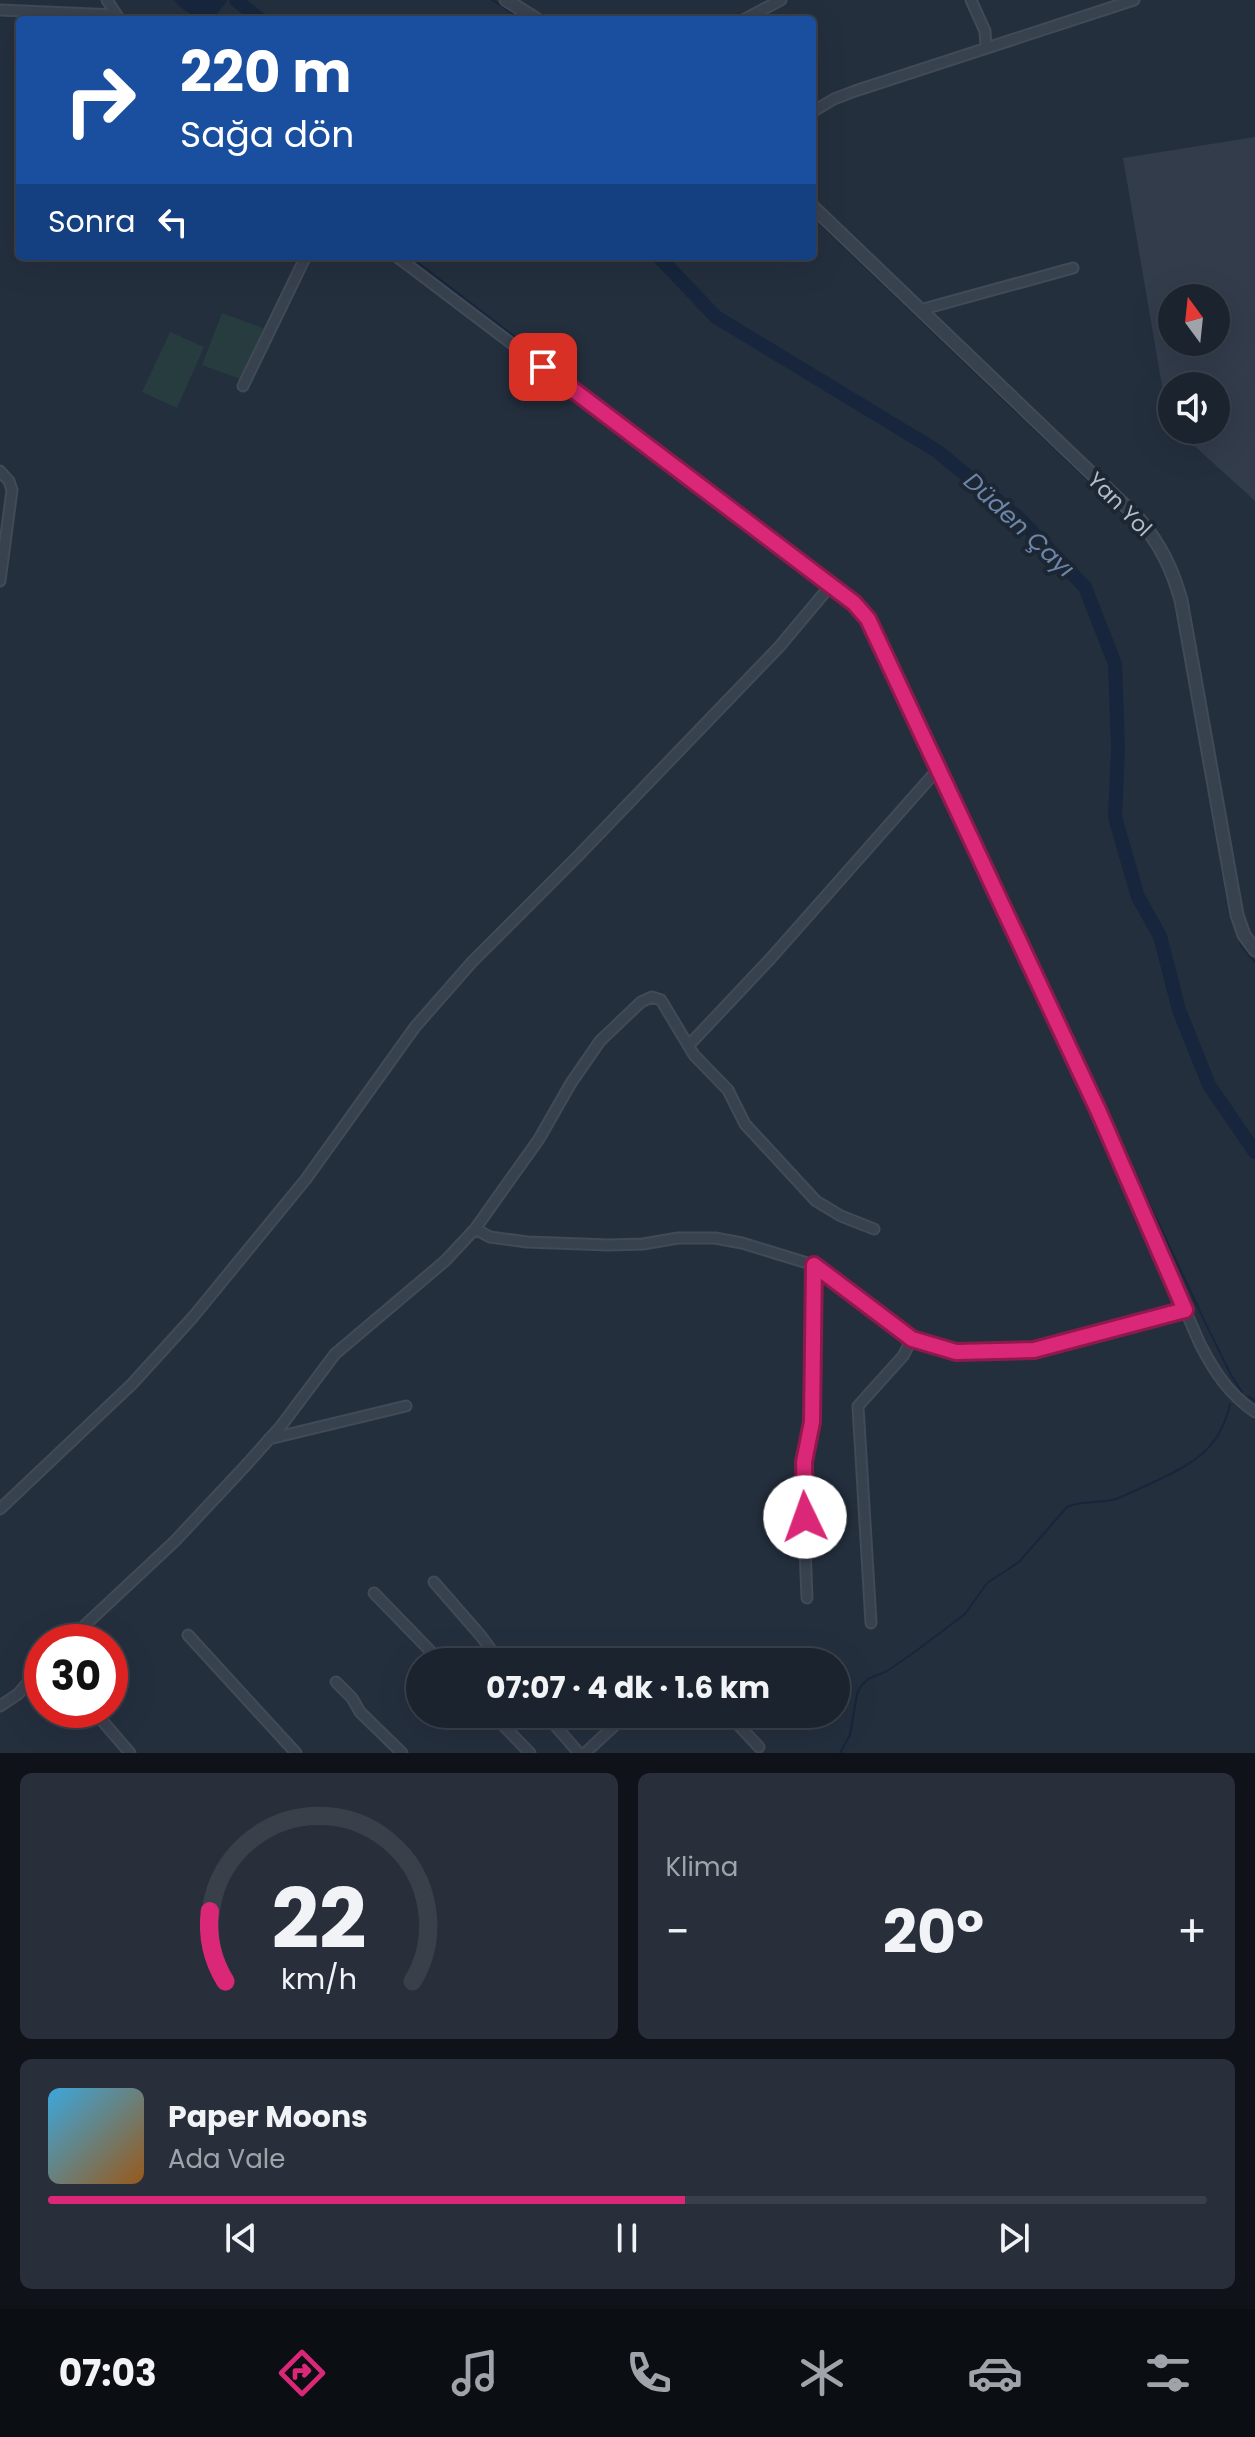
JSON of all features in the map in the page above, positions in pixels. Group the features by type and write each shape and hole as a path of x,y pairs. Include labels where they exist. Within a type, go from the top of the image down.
{"street":[{"path":"506,0 532,16"},
{"path":"751,16 781,0"},
{"path":"971,0 985,31 986,48"},
{"path":"816,110 855,91 1134,0"},
{"path":"0,10 88,16"},
{"name":"Yan Yol","path":"816,210 1139,519 1158,543 1169,562 1181,600 1237,915 1244,935 1255,950"},
{"path":"243,386 304,260"},
{"path":"401,260 831,585 868,619 1098,1110 1217,1376 1229,1392 1255,1412"},
{"path":"920,310 1073,268"},
{"path":"0,471 12,490 0,581"},
{"path":"0,1509 132,1384 183,1329 306,1179 415,1027 472,962 779,647 831,585"},
{"path":"689,1045 771,958 939,768"},
{"path":"86,1624 175,1541 269,1439 335,1354 445,1261 475,1229 539,1139 589,1056 610,1029 641,1002 652,997 661,1000 694,1055 728,1090 745,1124 816,1201 841,1216 874,1229"},
{"path":"475,1229 490,1237 558,1244 643,1244 678,1238 715,1238 771,1250 814,1265 912,1339 956,1352 1020,1352 1185,1310"},
{"path":"807,1598 803,1496 804,1462 812,1422 814,1265"},
{"path":"871,1623 858,1406 903,1356 912,1339"},
{"path":"269,1439 406,1406"},
{"path":"434,1582 490,1648"},
{"path":"374,1593 427,1648"},
{"path":"188,1635 296,1753"},
{"path":"336,1682 352,1698 360,1712 402,1753"},
{"path":"0,1706 24,1687"},
{"path":"108,1728 130,1753"},
{"path":"506,1728 530,1753"},
{"path":"557,1728 579,1753"},
{"path":"585,1753 612,1728"},
{"path":"741,1728 759,1747"}],"shaded area":[{"path":"174,0 228,0 215,16 195,16"},
{"path":"1255,137 1255,501 1192,444 1230,444 1230,372 1160,372 1123,158"}],"green space":[{"path":"222,313 263,328 243,380 202,365"},
{"path":"170,332 204,347 177,408 142,392"}],"waterway":[{"name":"Düden Çayı","path":"236,0 256,16"},
{"path":"492,0 518,16"},
{"path":"816,220 1143,533"},
{"path":"414,260 859,599 872,614 1204,1320 1242,1392"},
{"name":"Düden Çayı","path":"662,260 716,317 937,451 1020,519 1085,587 1115,664 1118,749 1115,817 1138,897 1160,936 1179,1010 1209,1085 1255,1152"},
{"path":"1174,595 1230,914 1241,945 1255,962"},
{"path":"1248,1396 1255,1401"},
{"path":"840,1753 850,1735 857,1694 868,1679 887,1671 965,1614 987,1583 1019,1562 1067,1507 1116,1499 1194,1460 1220,1432 1230,1404"}],"route":[{"path":"543,367 854,603 868,619 1098,1110 1185,1310 1034,1350 971,1354 912,1339 814,1265 812,1422 804,1462 805,1517"}]}
